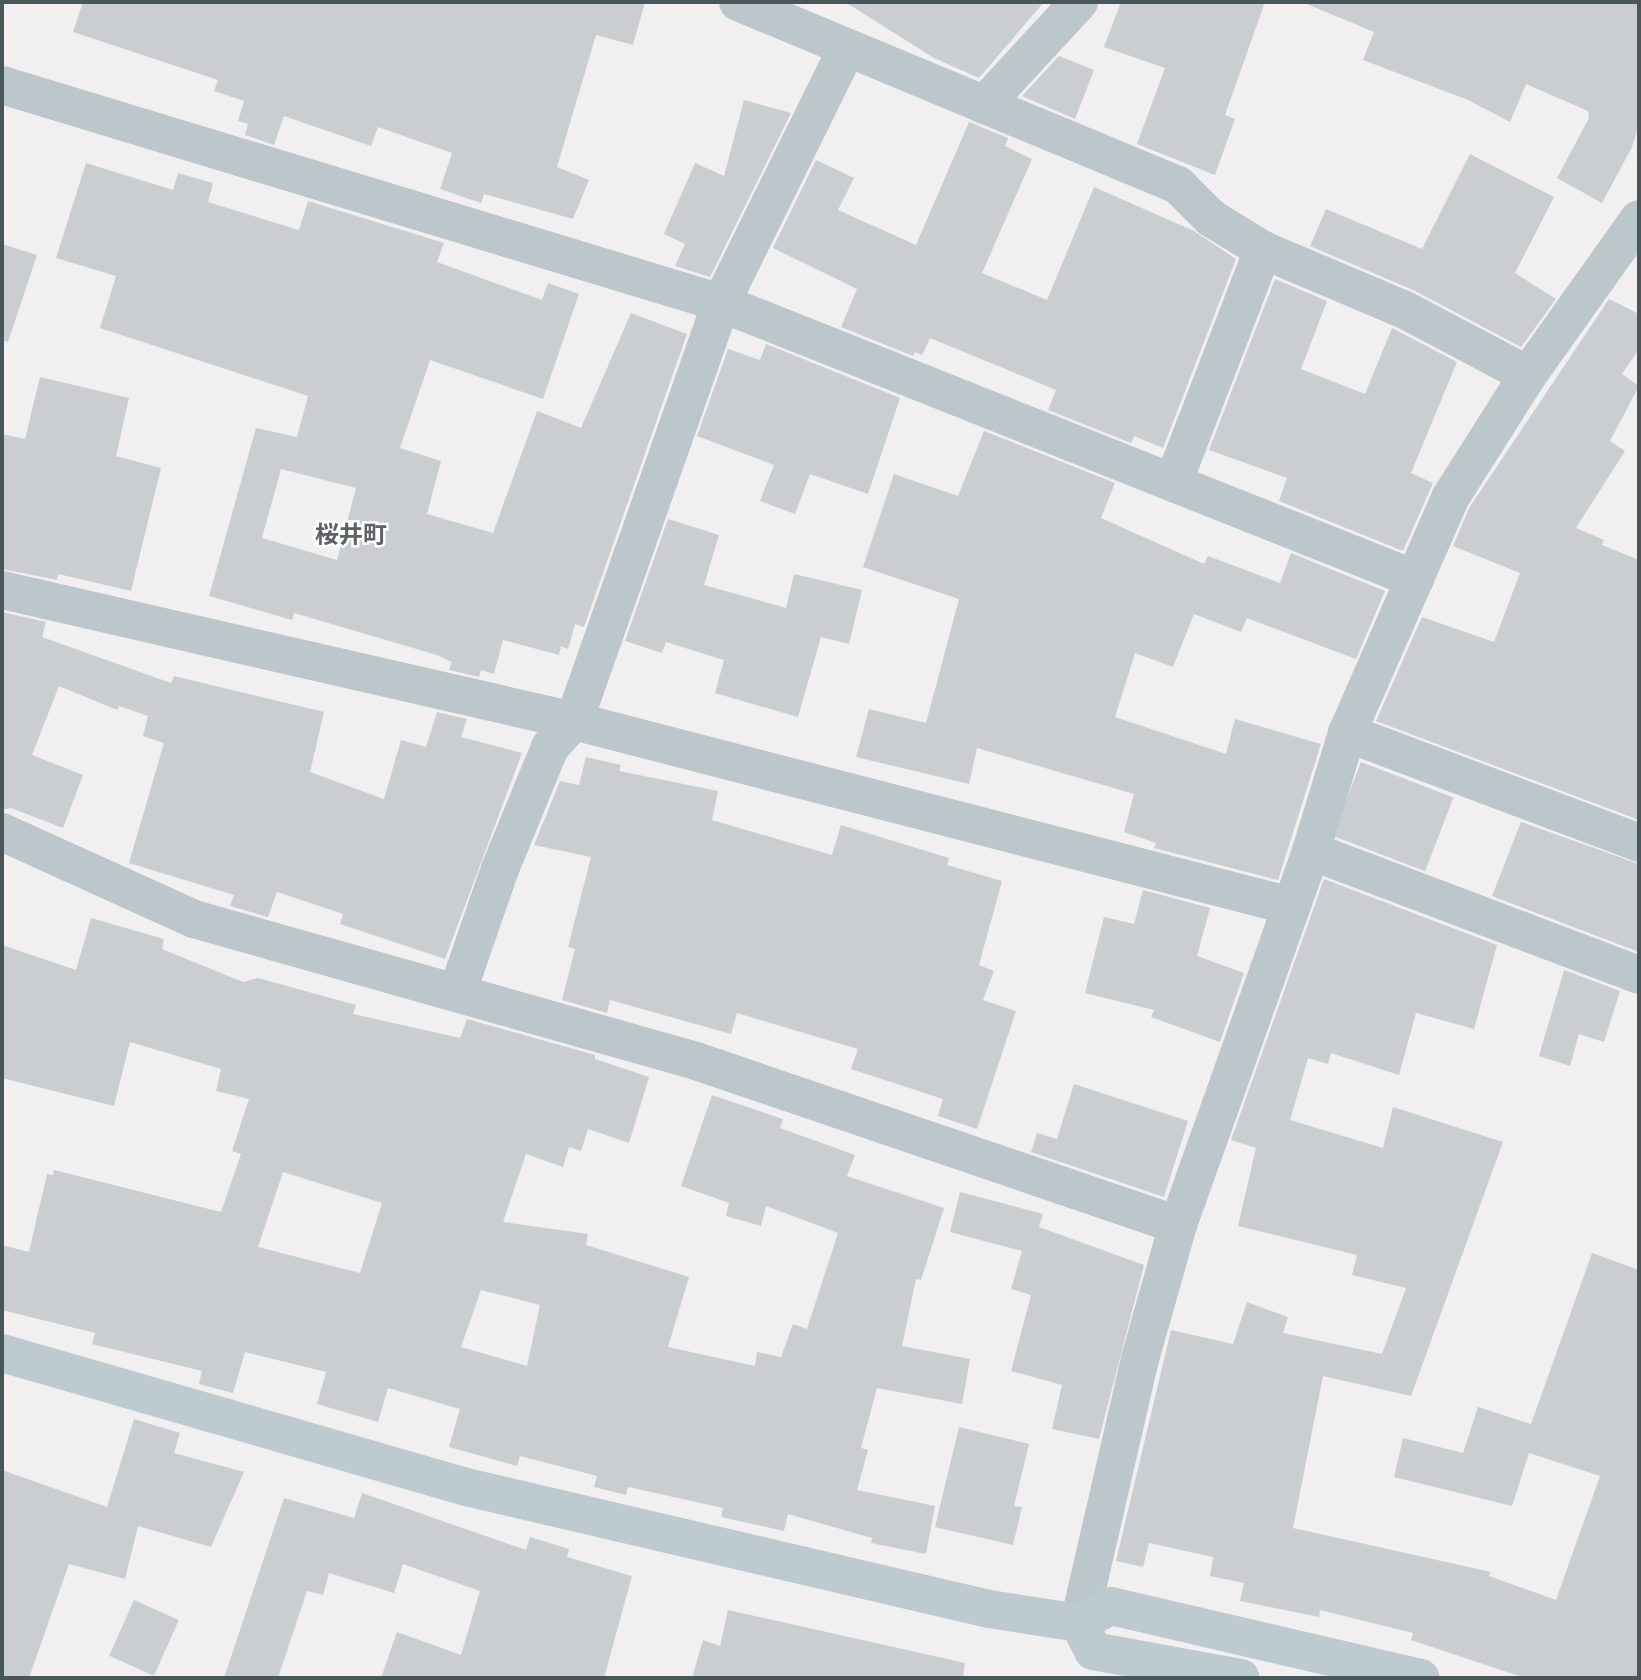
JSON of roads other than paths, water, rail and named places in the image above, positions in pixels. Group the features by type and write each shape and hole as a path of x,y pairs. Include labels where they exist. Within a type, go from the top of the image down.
{"street":[{"path":"738,2 1178,185 1211,218 1263,250 1405,310 1528,375"},
{"path":"984,104 1079,2"},
{"path":"457,993 500,869 550,747 574,722 721,303 847,48"},
{"path":"2,85 721,303 1415,579"},
{"path":"1241,1678 1093,1651 1079,1623 1140,1359 1178,1225 1311,851 1347,733 1450,498 1528,375 1639,219"},
{"path":"1172,483 1263,250"},
{"path":"2,590 574,722 1291,906"},
{"path":"1347,733 1639,841"},
{"path":"2,832 194,919 696,1060 1178,1225"},
{"path":"1311,851 1639,975"},
{"path":"2,1353 466,1487 989,1609 1079,1623 1111,1606 1420,1678"}],"district":[{"name":"桜井町","path":"351,536"}]}
